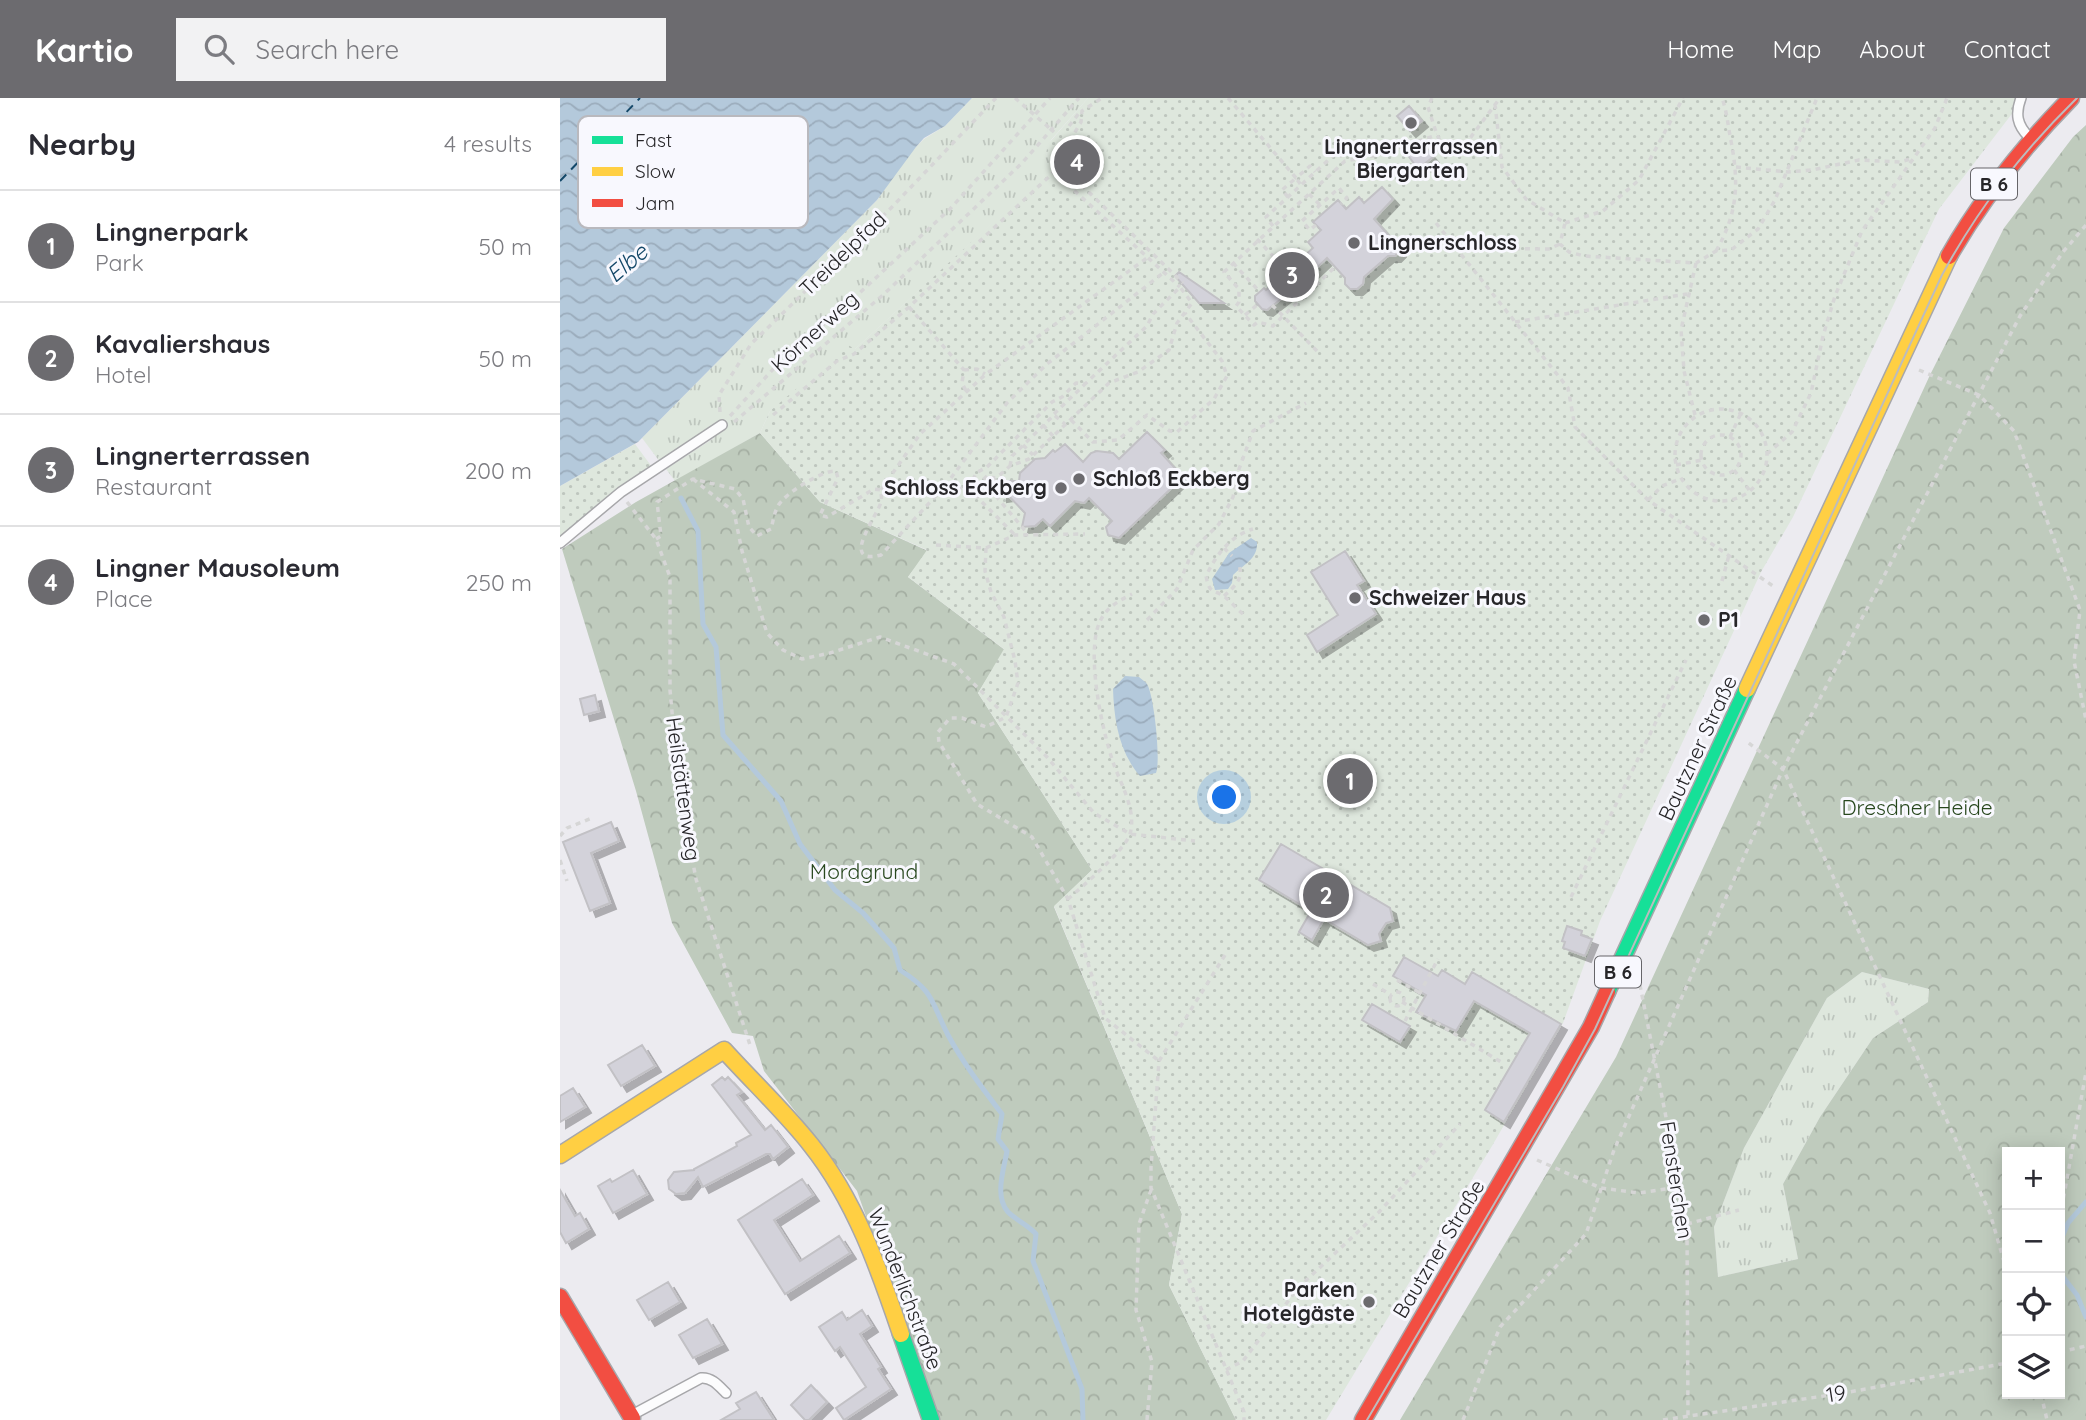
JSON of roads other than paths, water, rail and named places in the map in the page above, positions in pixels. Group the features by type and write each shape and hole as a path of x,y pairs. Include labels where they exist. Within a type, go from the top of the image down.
{"main road":[{"name":"Bautzner Straße","path":"1363,1420 1591,1027 1939,274 1988,193 2031,139 2071,98"},
{"name":"Wunderlichstraße","path":"560,1155 724,1049 812,1146 849,1203 885,1287 931,1420"},
{"path":"560,1297 631,1417"}],"lane":[{"path":"2021,98 2017,120 2021,129 2031,139"},
{"path":"560,543 621,492 722,425"},
{"path":"631,1417 701,1378 715,1382 726,1393"}],"water":[{"name":"Elbe","path":"560,98 972,98 945,126 924,138 877,200 638,442 560,486"},
{"path":"1251,538 1257,542 1253,557 1233,575 1228,589 1215,590 1212,579 1229,553"},
{"path":"1125,676 1139,677 1150,690 1157,742 1156,773 1140,776 1122,746 1116,724 1113,689"}],"waterway":[{"path":"681,498 698,531 703,624 716,647 723,735 781,801 800,844 835,890 863,913 894,948 900,970 926,992 960,1056 1002,1114 998,1139 1007,1151 1001,1182 1004,1206 1036,1234 1033,1261 1082,1389 1083,1420"},
{"path":"2065,1230 2086,1202"},
{"path":"2065,1279 2077,1295 2086,1317"}],"tram line":[{"path":"1367,1420 1595,1029 1942,275 1986,203 2038,139 2077,98"}],"place":[{"name":"Lingnerterrassen Biergarten","path":"1411,123"},
{"name":"Lingner Mausoleum","path":"1077,162"},
{"name":"Lingnerschloss","path":"1354,243"},
{"name":"Lingnerterrassen","path":"1292,275"},
{"name":"Schloß Eckberg","path":"1079,479"},
{"name":"Schloss Eckberg","path":"1061,488"},
{"name":"Schweizer Haus","path":"1355,598"},
{"name":"P1","path":"1704,620"},
{"name":"Lingnerpark","path":"1350,781"},
{"name":"Kavaliershaus","path":"1326,895"},
{"name":"Parken Hotelgäste","path":"1369,1302"}],"park label":[{"name":"Dresdner Heide","path":"1917,808"},
{"name":"Mordgrund","path":"864,872"}]}
